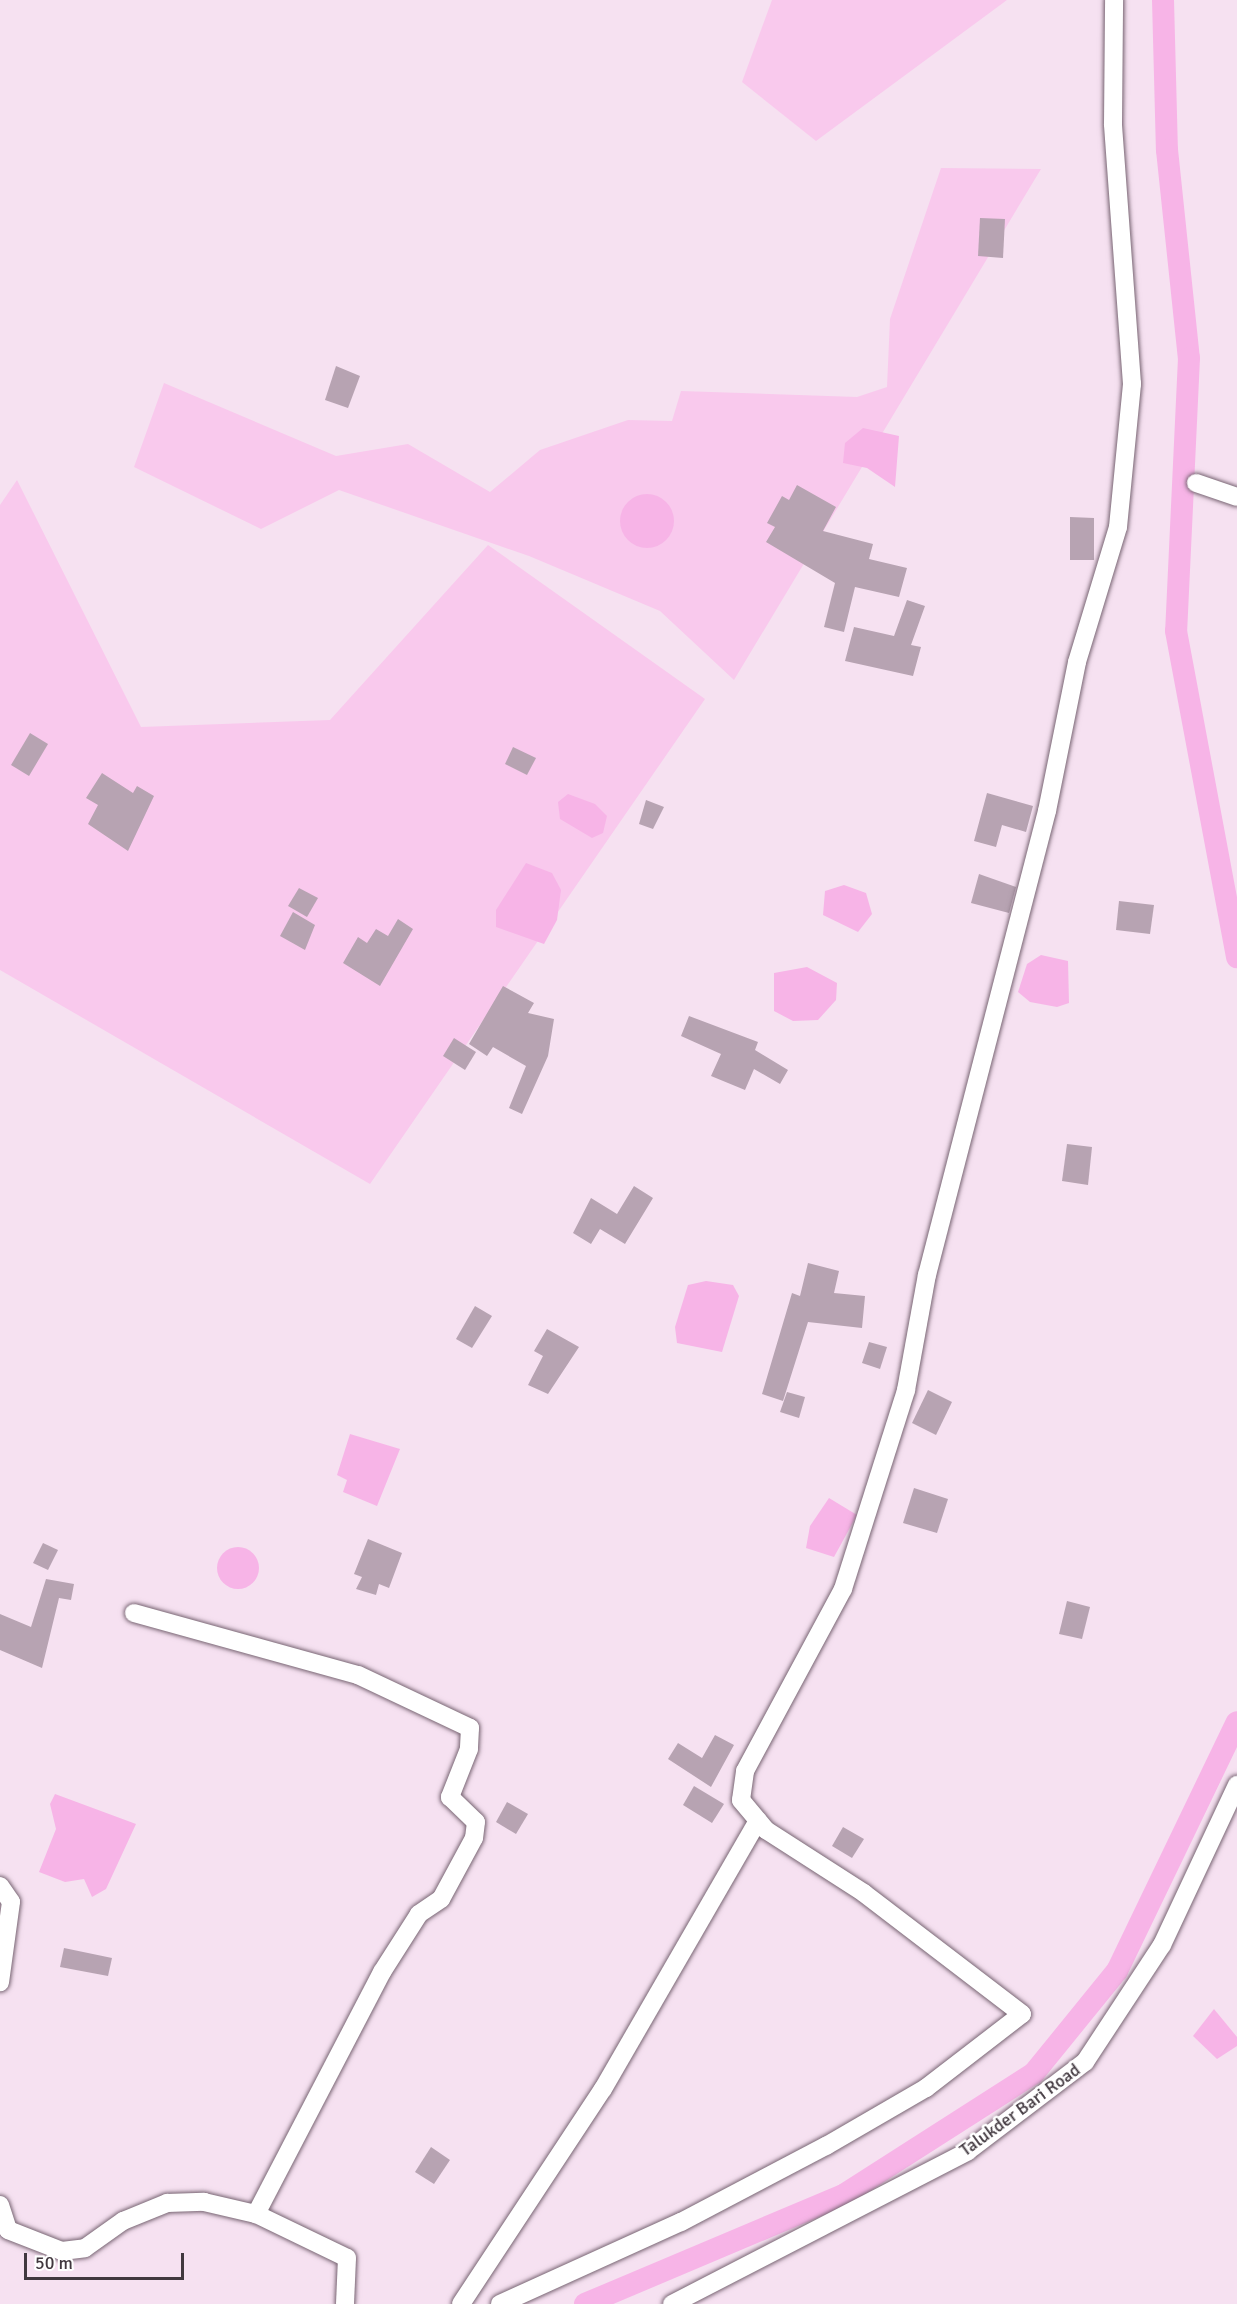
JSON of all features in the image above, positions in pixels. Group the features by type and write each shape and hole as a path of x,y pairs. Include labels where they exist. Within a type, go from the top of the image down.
{"street":[{"path":"500,2304 681,2222 826,2146 926,2088 1022,2014 864,1893 758,1820 741,1800 745,1771 843,1589 906,1390 927,1275 1047,811 1077,662 1118,527 1132,384 1113,124 1114,0"},
{"path":"1196,483 1237,497"},
{"path":"134,1613 358,1675 470,1728 470,1749 450,1797 476,1822 474,1838 441,1899 419,1914 382,1972 256,2214"},
{"name":"Talukder Bari Road","path":"672,2304 968,2151 1085,2062 1162,1945 1237,1785"},
{"path":"461,2304 603,2089 758,1820"},
{"path":"0,1886 11,1902 0,1982"},
{"path":"0,2205 8,2230 62,2251 86,2248 123,2221 166,2203 204,2202 256,2214 347,2258 345,2304"}],"shaded area":[{"path":"772,0 1007,0 816,141 742,82"},
{"path":"941,168 1041,169 734,680 660,611 529,556 339,490 261,529 134,467 164,383 336,456 408,444 490,492 540,450 628,420 672,421 681,391 857,397 887,387 890,319"},
{"path":"863,428 899,436 895,487 867,468 843,463 845,443"},
{"path":"17,480 141,727 330,720 488,545 705,699 370,1184 0,970 0,505"},
{"path":"647,494 657,496 666,502 672,511 674,521 672,531 666,540 657,546 647,548 637,546 628,540 622,531 620,521 622,511 628,502 637,496"},
{"path":"568,794 595,804 607,816 603,833 592,838 560,819 558,802"},
{"path":"526,863 552,873 561,890 557,920 544,944 496,927 496,910"},
{"path":"844,885 866,893 872,914 858,932 823,915 825,891"},
{"path":"1041,955 1068,961 1069,1003 1057,1007 1030,1002 1018,992 1027,964"},
{"path":"807,967 837,983 836,1000 818,1020 793,1021 774,1011 774,973"},
{"path":"706,1281 733,1285 739,1296 722,1352 677,1343 675,1327 688,1285"},
{"path":"350,1434 400,1449 377,1506 343,1492 347,1480 337,1475"},
{"path":"829,1498 857,1515 834,1557 806,1548 810,1526"},
{"path":"238,1547 253,1553 259,1568 253,1583 238,1589 223,1583 217,1568 223,1553"},
{"path":"55,1794 136,1824 106,1889 92,1897 84,1879 65,1882 39,1872 56,1829 50,1804"},
{"path":"1214,2009 1237,2037 1237,2046 1217,2059 1193,2036"}],"building":[{"path":"980,218 1005,219 1003,258 978,256"},
{"path":"336,366 360,376 348,408 325,400"},
{"path":"797,485 836,507 823,531 873,544 869,559 907,568 899,597 855,587 844,632 824,627 835,583 766,542 775,527 767,523 782,496 789,500"},
{"path":"1070,517 1094,518 1094,560 1070,560"},
{"path":"907,600 925,606 911,645 921,647 913,676 845,661 854,627 894,636"},
{"path":"30,733 48,744 29,776 11,765"},
{"path":"513,747 536,758 527,775 505,764"},
{"path":"102,773 133,793 137,786 154,796 128,851 88,824 98,805 86,798"},
{"path":"987,793 1033,806 1026,832 1002,825 996,847 974,841"},
{"path":"646,800 664,807 653,829 639,824"},
{"path":"979,874 1016,887 1009,913 971,903"},
{"path":"299,888 318,898 307,917 288,906"},
{"path":"1119,901 1154,905 1150,934 1116,930"},
{"path":"293,912 315,925 305,950 280,936"},
{"path":"398,919 413,929 380,986 343,963 358,937 367,943 376,929 388,936"},
{"path":"503,986 534,1003 528,1013 554,1019 548,1056 522,1114 509,1108 526,1066 493,1047 487,1056 469,1044"},
{"path":"689,1016 758,1042 755,1050 788,1070 780,1084 754,1069 745,1090 711,1076 721,1054 681,1036"},
{"path":"454,1038 476,1052 465,1070 443,1056"},
{"path":"1067,1144 1092,1147 1088,1185 1062,1181"},
{"path":"634,1186 653,1198 625,1244 600,1229 591,1244 573,1233 591,1198 617,1214"},
{"path":"808,1263 839,1271 834,1293 865,1296 862,1328 808,1322 783,1401 762,1394 792,1293 800,1296"},
{"path":"475,1306 492,1316 472,1348 456,1339"},
{"path":"547,1329 579,1347 548,1394 528,1385 543,1356 534,1351"},
{"path":"869,1342 887,1347 880,1369 862,1363"},
{"path":"928,1390 952,1402 936,1435 912,1423"},
{"path":"787,1392 805,1397 799,1418 780,1412"},
{"path":"914,1488 948,1499 937,1533 903,1523"},
{"path":"368,1539 402,1553 389,1588 379,1584 376,1595 356,1589 362,1577 354,1574"},
{"path":"43,1543 58,1550 48,1570 33,1563"},
{"path":"46,1579 74,1584 71,1600 59,1598 42,1668 0,1650 0,1614 31,1627"},
{"path":"1067,1601 1090,1607 1082,1639 1059,1634"},
{"path":"715,1735 734,1745 711,1787 668,1759 678,1743 702,1758"},
{"path":"694,1786 724,1804 712,1823 683,1805"},
{"path":"507,1802 528,1814 516,1834 496,1822"},
{"path":"843,1827 864,1839 852,1858 832,1846"},
{"path":"64,1948 112,1958 108,1976 60,1967"},
{"path":"431,2147 450,2160 434,2184 415,2172"}],"waterway":[{"path":"1163,0 1167,150 1189,358 1176,631 1237,957"},
{"path":"585,2304 845,2194 1034,2073 1117,1971 1237,1722"}]}
